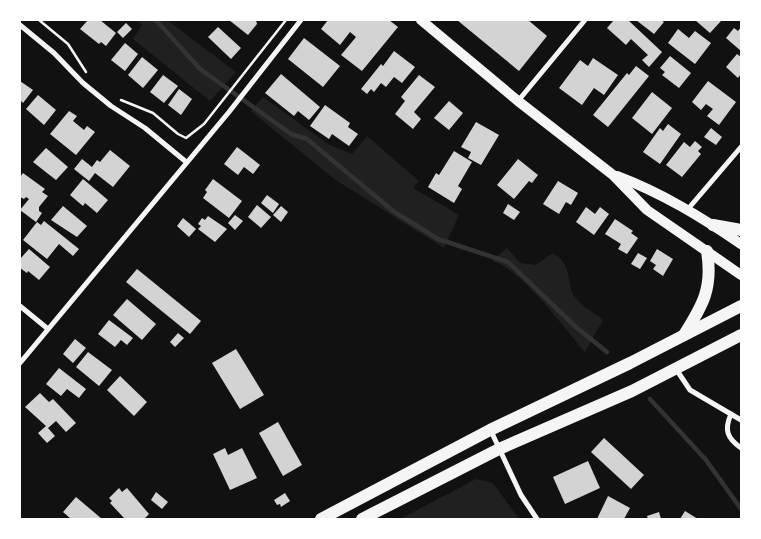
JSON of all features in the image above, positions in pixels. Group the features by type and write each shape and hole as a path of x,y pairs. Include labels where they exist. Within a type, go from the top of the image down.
{"highway":[{"path":"713,225 741,230"},
{"path":"684,335 701,308 708,287 710,273 707,252"},
{"path":"321,519 490,430 741,306"},
{"path":"362,519 500,449 632,391 741,335"}],"main road":[{"path":"421,20 518,101 613,175 647,210 741,275"},
{"path":"613,175 648,188 688,209 741,244"}],"street":[{"path":"20,363 185,161 229,112 301,20"},
{"path":"518,101 585,20"},
{"path":"20,25 54,53 83,83 110,106 145,128 185,161"},
{"path":"688,209 741,147"},
{"path":"20,306 48,329"},
{"path":"676,368 690,390 741,420"},
{"path":"731,414 727,426 729,436 741,448"},
{"path":"490,430 521,495 537,519"}],"path":[{"path":"39,20 68,44 88,76"},
{"path":"116,99 153,113 178,134 186,138 197,131 218,107 286,20"},
{"path":"174,139 178,134"}],"shaded area":[{"path":"137,20 167,20 236,72 210,101 133,39 142,25"},
{"path":"263,97 328,144 352,154 367,136 419,181 413,188 459,215 444,248 334,179 251,111"},
{"path":"507,248 520,263 536,265 553,253 564,263 575,297 603,320 585,352 529,287 504,266 492,261"},
{"path":"476,479 493,483 519,519 400,519"}],"building":[{"path":"88,20 100,20 116,33 106,46 101,42 99,44 80,29"},
{"path":"229,20 256,20 257,24 248,35"},
{"path":"328,20 389,20 398,27 362,71 341,55 356,37 350,32 340,45 321,29"},
{"path":"457,20 528,20 547,36 519,71"},
{"path":"614,20 628,20 662,52 649,67 642,60 648,55 631,39 626,45 607,28"},
{"path":"636,20 661,20 664,22 654,34"},
{"path":"695,20 720,20 721,21 710,33"},
{"path":"126,23 132,29 123,38 117,32"},
{"path":"218,27 241,48 231,59 208,37"},
{"path":"741,27 741,51 726,38 734,28 738,31"},
{"path":"678,29 689,38 695,31 711,43 695,64 668,43"},
{"path":"304,38 340,66 323,87 288,59"},
{"path":"125,43 138,54 125,71 111,60"},
{"path":"394,51 415,67 402,83 394,77 386,87 381,83 374,92 371,89 367,94 361,89 381,64 383,66"},
{"path":"737,54 741,57 741,74 738,78 726,67"},
{"path":"670,56 691,73 679,88 662,75 665,72 660,68"},
{"path":"142,57 158,70 143,88 128,75"},
{"path":"593,58 618,75 604,95 594,88 582,105 559,88 580,60 588,66"},
{"path":"636,66 649,76 608,127 593,115 627,73 629,75"},
{"path":"281,74 320,107 309,120 298,111 294,116 265,93"},
{"path":"163,75 178,86 164,103 150,92"},
{"path":"419,75 435,87 414,112 421,119 413,129 395,114 405,101 401,97"},
{"path":"20,81 33,90 23,103 20,100"},
{"path":"708,81 736,102 719,125 707,116 713,109 706,104 701,110 692,102"},
{"path":"179,89 192,99 181,115 168,105"},
{"path":"652,92 672,108 652,134 632,118"},
{"path":"38,95 56,110 44,125 26,109"},
{"path":"449,101 463,113 449,130 434,118"},
{"path":"325,105 350,123 348,127 358,134 349,146 332,134 329,139 310,126"},
{"path":"69,111 77,116 73,121 84,130 87,126 95,132 76,155 50,134"},
{"path":"476,122 499,135 481,165 468,158 471,152 461,147"},
{"path":"668,124 681,134 660,164 643,152 660,128 663,131"},
{"path":"711,128 722,137 716,145 704,137"},
{"path":"695,141 702,147 698,151 701,154 682,177 666,165 684,142 690,147"},
{"path":"237,147 260,165 253,174 244,167 238,175 224,164"},
{"path":"46,148 68,167 56,180 33,162"},
{"path":"110,150 130,166 113,187 95,173 89,181 74,169 82,159 92,167 97,160 100,162"},
{"path":"454,151 472,162 458,186 462,189 454,203 428,187 436,173 439,175"},
{"path":"518,159 538,175 532,183 529,181 514,199 497,185"},
{"path":"23,173 45,189 42,192 48,196 39,207 39,211 42,213 36,222 20,210 29,199 20,197 20,177"},
{"path":"83,179 108,200 97,213 85,203 83,206 70,195"},
{"path":"213,179 242,201 229,218 203,198 207,192 205,190"},
{"path":"558,181 578,193 571,205 566,202 559,214 543,204"},
{"path":"267,195 279,204 273,213 261,203"},
{"path":"508,204 520,212 514,220 503,213"},
{"path":"257,205 271,217 261,228 248,217"},
{"path":"63,206 87,226 77,237 51,220"},
{"path":"281,206 288,212 281,222 273,215"},
{"path":"586,207 595,214 600,207 609,214 594,235 576,222"},
{"path":"235,215 243,221 235,230 228,223"},
{"path":"208,216 227,229 215,242 198,229 201,226 198,224 202,218 205,220"},
{"path":"183,218 196,229 189,237 177,226"},
{"path":"615,219 633,231 631,233 638,238 627,254 618,249 621,244 605,234"},
{"path":"44,221 79,249 73,256 59,244 47,259 23,240 37,222 41,225"},
{"path":"29,249 50,267 39,280 28,271 27,273 20,268 20,259"},
{"path":"657,249 673,259 663,276 653,269 656,265 650,261"},
{"path":"638,253 647,258 640,269 631,264"},
{"path":"137,269 201,321 190,334 126,282"},
{"path":"127,299 156,324 142,340 113,315"},
{"path":"109,320 133,338 127,345 121,340 115,347 98,334"},
{"path":"178,333 184,338 175,347 170,342"},
{"path":"75,339 86,348 73,363 63,354"},
{"path":"236,349 264,395 240,409 212,363"},
{"path":"88,352 112,370 99,386 76,367"},
{"path":"59,368 86,389 79,398 67,389 61,396 46,384"},
{"path":"120,376 147,402 134,416 107,390"},
{"path":"40,393 49,402 53,399 76,423 66,432 56,421 48,428 55,436 47,443 38,433 46,426 25,407"},
{"path":"278,422 302,465 283,476 259,433"},
{"path":"604,438 644,475 631,489 591,452"},
{"path":"225,448 228,455 242,448 257,478 230,490 213,454"},
{"path":"588,461 600,488 565,504 553,477"},
{"path":"119,488 122,492 127,488 149,514 144,519 125,519 110,503 112,501 109,498"},
{"path":"156,492 168,502 162,509 151,500"},
{"path":"285,493 290,501 281,507 274,500"},
{"path":"608,496 630,508 624,519 597,519"},
{"path":"76,497 102,519 71,519 63,512"},
{"path":"685,511 698,519 680,519"},
{"path":"659,512 661,519 648,519 647,516"}],"waterway":[{"path":"156,20 200,69 291,134 307,139 393,211 438,239 508,262 577,328 607,352"},
{"path":"650,399 706,460 741,509"}]}
